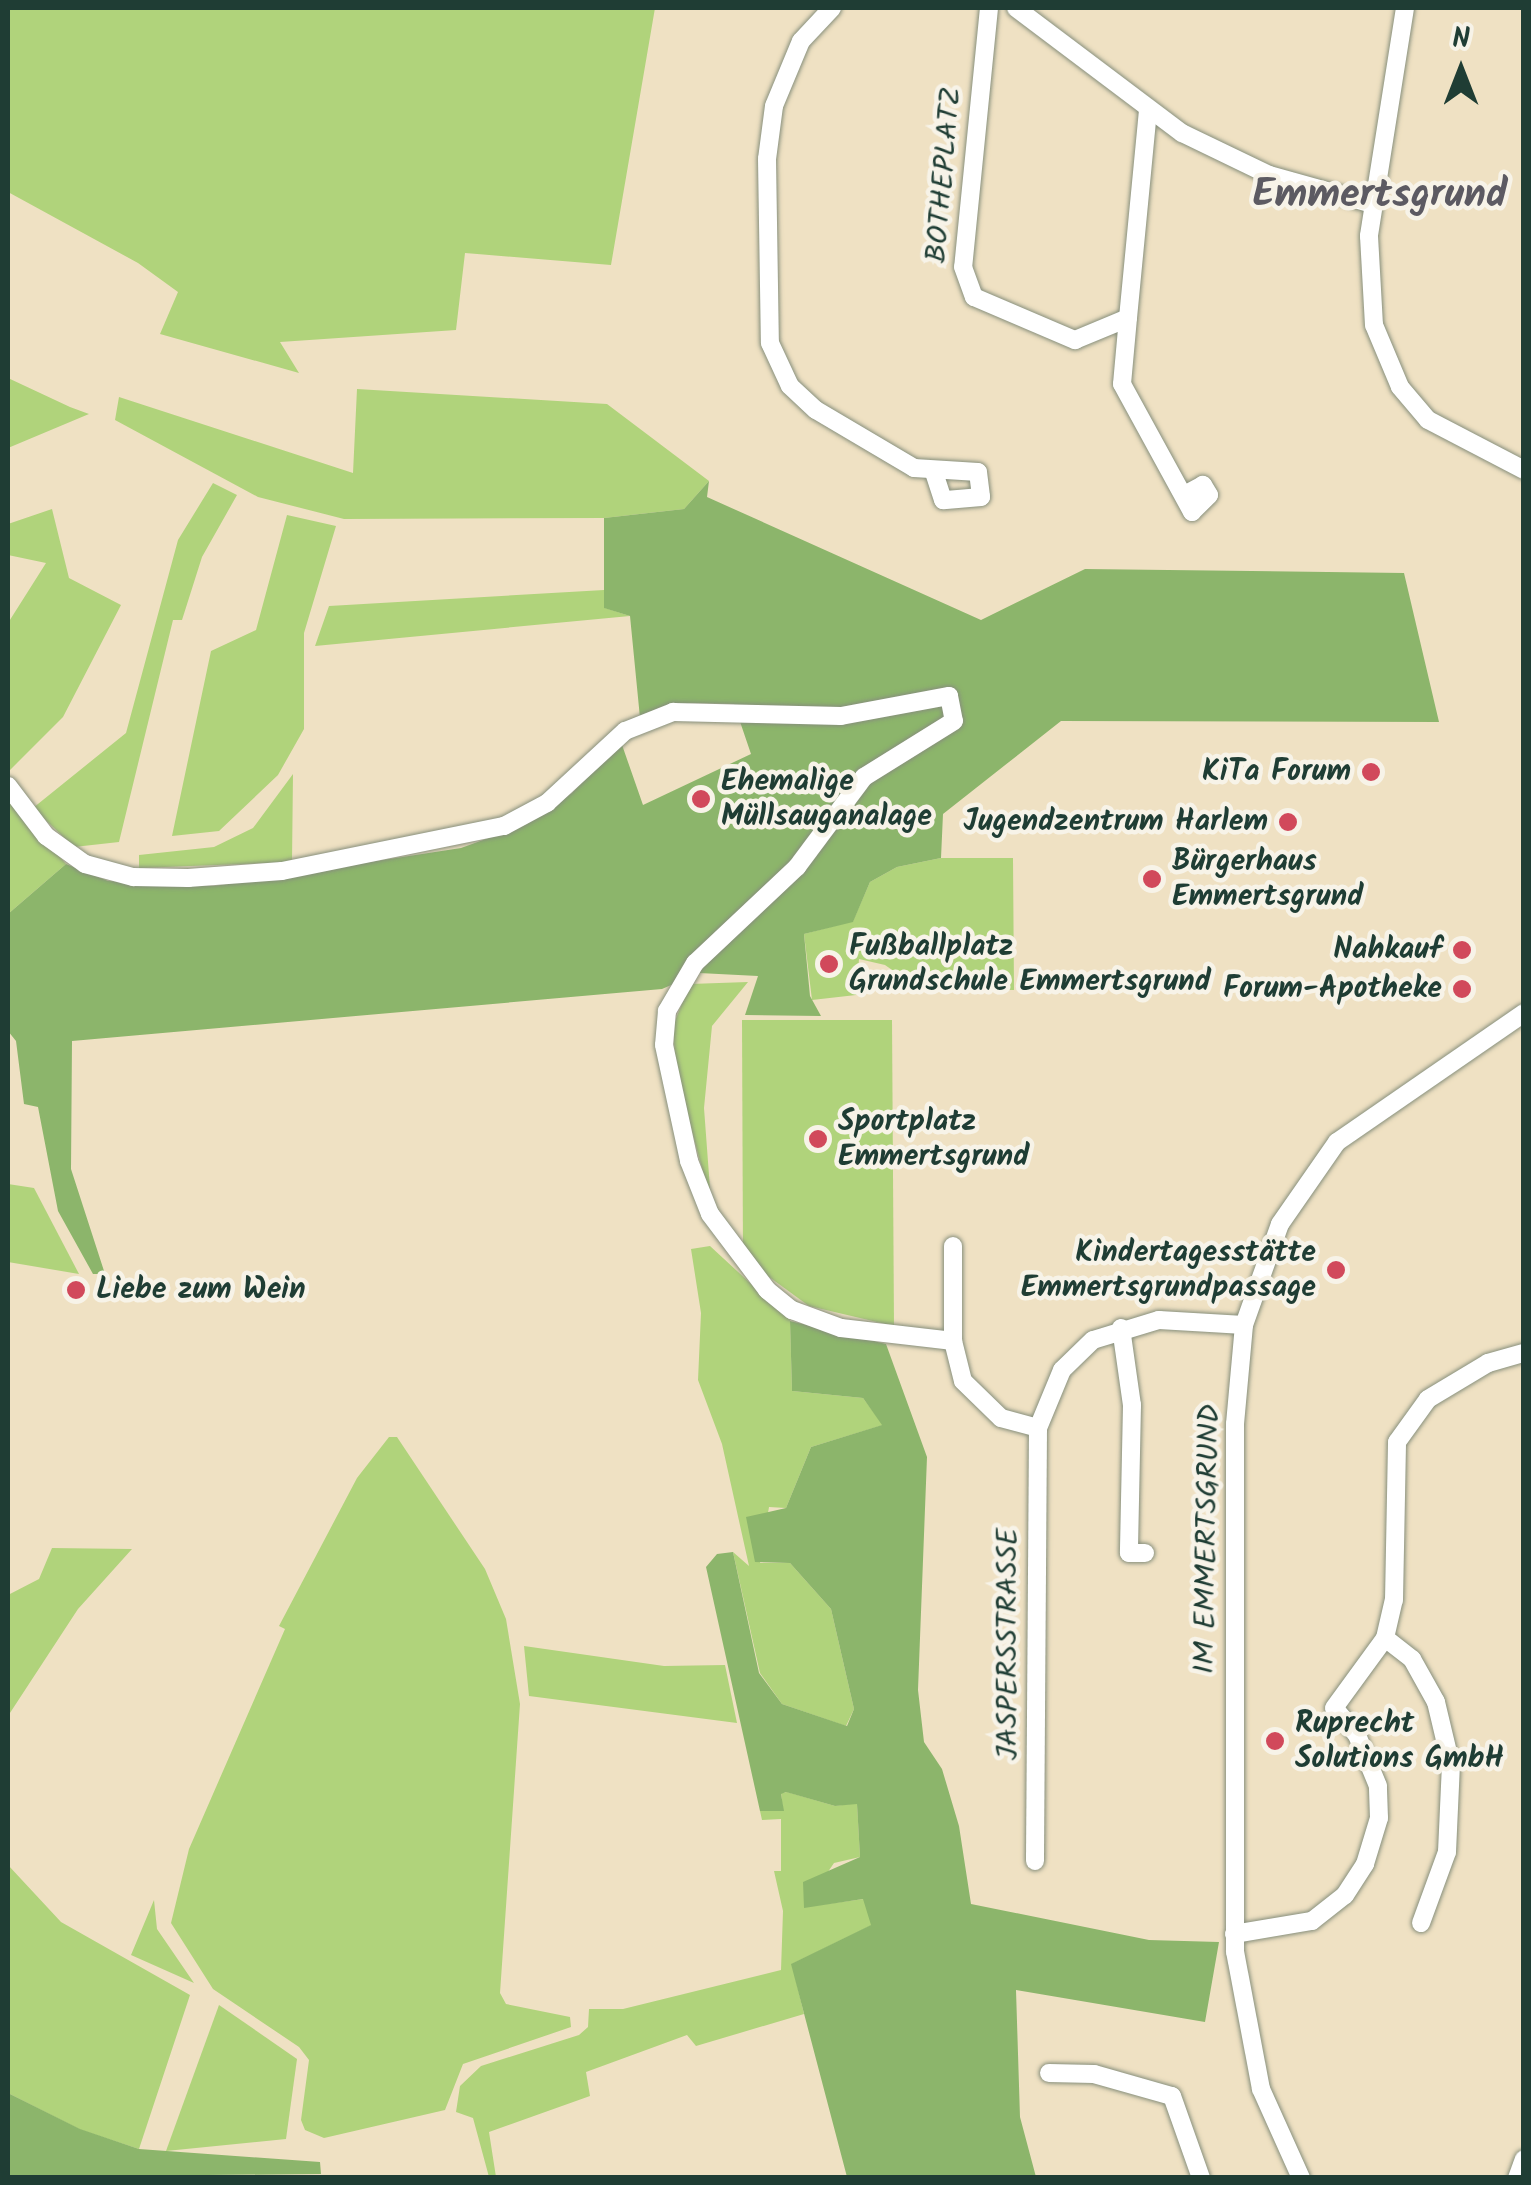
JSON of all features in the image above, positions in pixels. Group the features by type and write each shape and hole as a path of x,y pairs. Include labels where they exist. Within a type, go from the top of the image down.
{"street":[{"path":"832,8 801,41 774,106 767,159 770,343 782,372 816,410 914,468 934,472"},
{"name":"BOTHEPLATZ","path":"989,8 965,284 984,303 1068,338 1128,318"},
{"path":"1016,8 1148,112 1269,175 1373,204"},
{"path":"1405,8 1373,204 1370,300 1381,348 1400,387 1442,432 1524,470"},
{"path":"1148,112 1122,384 1184,495"},
{"path":"8,786 46,836 95,867 188,878 282,871 504,826 547,803 625,731 663,714 704,708 841,716 949,696 954,720 864,777 798,867 695,963 667,1011 664,1045 685,1147 710,1214 767,1290 792,1310 840,1328 953,1341"},
{"name":"IM EMMERTSGRUND","path":"1301,2178 1271,2118 1246,2034 1234,1943 1235,1424 1244,1325 1280,1224 1337,1142 1524,1012"},
{"path":"953,1246 953,1341 974,1397 1001,1418 1038,1428"},
{"name":"JASPERSSTRASSE","path":"1035,1861 1038,1428 1062,1370 1078,1351 1121,1328 1189,1319 1244,1325"},
{"path":"1121,1328 1132,1405 1129,1553 1145,1553"},
{"path":"1234,1943 1312,1921 1345,1895 1365,1864 1379,1818 1378,1786 1357,1735 1334,1708 1386,1638 1394,1600 1400,1433 1447,1386 1524,1353"},
{"path":"1386,1638 1412,1659 1436,1702 1452,1765 1447,1852 1421,1923"},
{"path":"1049,2074 1094,2074 1172,2096 1201,2178"},
{"path":"1516,2178 1524,2160"}],"green space":[{"path":"8,8 655,8 611,265 465,253 456,330 280,342 299,373 160,334 178,292 138,263 8,192"},
{"path":"8,378 70,407 89,414 8,448"},
{"path":"357,389 607,404 709,481 684,509 604,518 344,519 258,497 115,420 119,397 353,473"},
{"path":"709,481 707,497 981,620 1085,569 1404,573 1439,722 1061,721 943,814 941,858 897,867 870,882 853,922 804,934 810,996 821,1016 745,1015 758,976 699,973 662,989 72,1041 71,1169 105,1274 93,1274 58,1211 38,1107 24,1104 16,1041 8,1031 8,914 66,864 108,881 214,886 461,848 527,824 572,793 621,742 643,805 751,754 734,704 691,703 640,718 630,616 604,608 604,518 684,509"},
{"path":"213,483 237,495 202,557 182,620 173,620 119,842 74,847 33,808 126,733 178,540"},
{"path":"52,509 69,578 121,605 63,717 8,772 8,623 46,563 8,555 8,524"},
{"path":"287,515 336,526 304,633 304,729 278,775 219,831 172,836 211,651 256,630"},
{"path":"604,590 605,608 630,616 315,646 329,606"},
{"path":"293,774 292,862 139,868 139,855 214,847 253,828"},
{"path":"8,799 66,864 8,914"},
{"path":"941,858 1013,858 1014,990 918,988 885,965 859,959 856,995 812,1000 804,934 853,921 870,882 897,867"},
{"path":"748,982 712,1026 704,1108 711,1202 676,1071 673,1026 690,984"},
{"name":"Sportplatz Emmertsgrund","path":"742,1020 892,1020 894,1326 809,1306 743,1258"},
{"path":"8,1184 34,1188 79,1274 8,1262"},
{"path":"710,1246 790,1320 792,1391 863,1398 883,1425 811,1447 786,1508 769,1507 760,1563 790,1563 831,1609 854,1709 846,1726 782,1704 760,1673 733,1552 749,1566 722,1444 698,1380 701,1313 691,1249"},
{"path":"790,1321 886,1344 927,1457 918,1690 924,1742 942,1769 959,1826 971,1904 1149,1940 1219,1942 1205,2022 1016,1990 1020,2117 1036,2177 847,2177 791,1964 871,1925 863,1899 804,1908 803,1882 860,1857 857,1804 835,1806 786,1792 781,1794 784,1811 760,1811 706,1567 717,1554 733,1552 759,1673 782,1704 847,1726 854,1709 831,1609 790,1563 755,1562 746,1517 786,1508 811,1447 882,1425 863,1398 792,1391"},
{"path":"389,1437 397,1437 485,1569 506,1619 520,1704 500,1993 506,2004 570,2017 571,2027 463,2064 445,2110 324,2138 305,2130 301,2120 309,2060 299,2047 213,1989 171,1923 189,1849 285,1629 279,1626 357,1478"},
{"path":"52,1548 132,1549 78,1609 8,1716 8,1595 39,1579"},
{"path":"524,1646 664,1666 725,1665 737,1723 529,1696"},
{"path":"781,1793 835,1806 857,1803 860,1857 834,1863 804,1907 864,1899 872,1925 792,1964 804,2014 696,2046 687,2035 586,2072 590,2096 489,2132 496,2177 489,2177 473,2118 456,2112 460,2086 481,2066 579,2035 588,2027 589,2009 623,2009 781,1970 783,1911 774,1871 781,1871 781,1819 762,1820 760,1811 783,1811"},
{"path":"8,1865 61,1922 190,1995 139,2149 81,2130 8,2093"},
{"path":"154,1900 157,1929 194,1983 131,1955"},
{"path":"219,2005 297,2059 286,2139 166,2151"},
{"path":"8,2093 80,2129 139,2149 320,2162 321,2174 8,2177"}],"place":[{"name":"KiTa Forum","path":"1371,772"},
{"name":"Ehemalige Müllsauganalage","path":"701,799"},
{"name":"Jugendzentrum Harlem","path":"1288,822"},
{"name":"Bürgerhaus Emmertsgrund","path":"1152,879"},
{"name":"Nahkauf","path":"1462,950"},
{"name":"Fußballplatz Grundschule Emmertsgrund","path":"829,964"},
{"name":"Forum-Apotheke","path":"1462,989"},
{"name":"Sportplatz Emmertsgrund","path":"818,1139"},
{"name":"Kindertagesstätte Emmertsgrundpassage","path":"1336,1270"},
{"name":"Liebe zum Wein","path":"76,1290"},
{"name":"Ruprecht Solutions GmbH","path":"1275,1741"}],"district":[{"name":"Emmertsgrund","path":"1380,195"}]}
